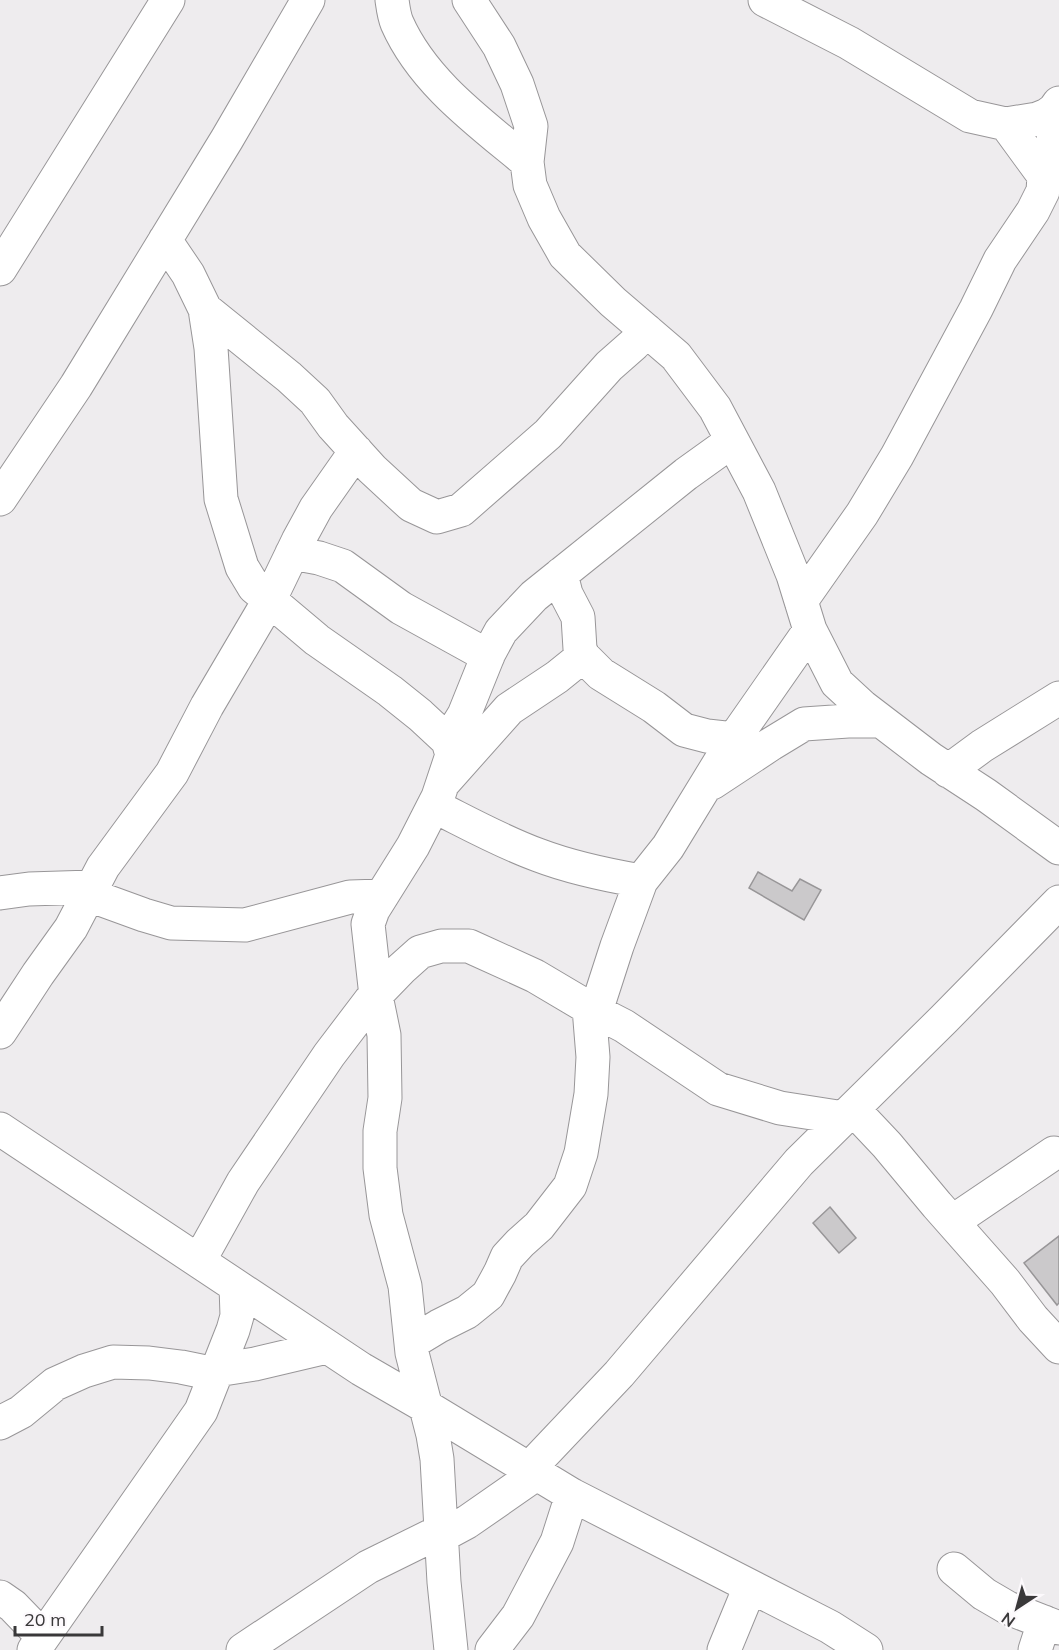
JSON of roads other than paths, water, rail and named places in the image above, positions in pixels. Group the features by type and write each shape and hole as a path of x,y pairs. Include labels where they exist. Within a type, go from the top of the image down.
{"street":[{"path":"0,269 168,0"},
{"path":"0,499 76,386 227,139 308,0"},
{"path":"392,0 396,21 412,50 436,82 467,112 527,162"},
{"path":"469,0 499,46 517,84 531,126 527,162 530,185 544,218 566,255 613,302 676,356 715,408 759,491 793,575 806,616 837,683 863,707 948,771 986,795 1059,848"},
{"path":"765,0 849,43 970,116 1006,124 1037,119 1056,107"},
{"path":"411,1343 467,1312 488,1294 507,1257 538,1226 570,1186 581,1153 591,1094 593,1010 641,881 668,847 806,616 897,456 1000,260 1033,212 1051,180 1056,107"},
{"path":"1006,124 1051,180"},
{"path":"165,240 189,274 205,309 211,348 221,499 242,567 254,586 317,640 382,685 420,715 448,741 452,755 438,794 413,846 381,896 368,924 376,996 384,1035 385,1098 380,1131 380,1168 386,1215 405,1286 412,1353 433,1435 451,1650"},
{"path":"205,309 315,401 333,426 372,469 411,505 437,517 461,510 548,434 609,366 646,331"},
{"path":"448,741 464,715 488,656 501,631 534,596 686,474 732,441"},
{"path":"0,1032 71,928 103,867 172,773 207,706 270,599 316,508 356,451"},
{"path":"292,553 319,558 343,566 401,608 488,656"},
{"path":"561,574 566,594 578,617 580,649 583,656 601,674 654,706 684,730 706,736 734,739"},
{"path":"438,794 509,709 557,677 583,656"},
{"path":"948,771 982,746 1059,698"},
{"path":"703,789 804,724 881,721"},
{"path":"438,794 509,844 595,873 641,881"},
{"path":"0,893 29,889 90,891 144,915 171,922 245,925 350,897 381,896"},
{"path":"243,1650 368,1567 467,1522 533,1471 800,1162 1059,902"},
{"path":"199,1261 243,1182 329,1055 376,996 420,952 441,946 469,946 535,976 624,1026 718,1089 780,1108 848,1114 887,1145 1059,1347"},
{"path":"0,1129 360,1370 425,1406 572,1495 830,1627 866,1650"},
{"path":"952,1222 1054,1153"},
{"path":"0,1597 13,1606 38,1643 201,1412 237,1316 236,1286"},
{"path":"0,1423 21,1412 55,1384 84,1371 113,1362 160,1364 216,1372 327,1347"},
{"path":"492,1650 518,1616 557,1542 572,1495"},
{"path":"954,1569 984,1594 1046,1634"},
{"path":"724,1650 750,1587"}]}
